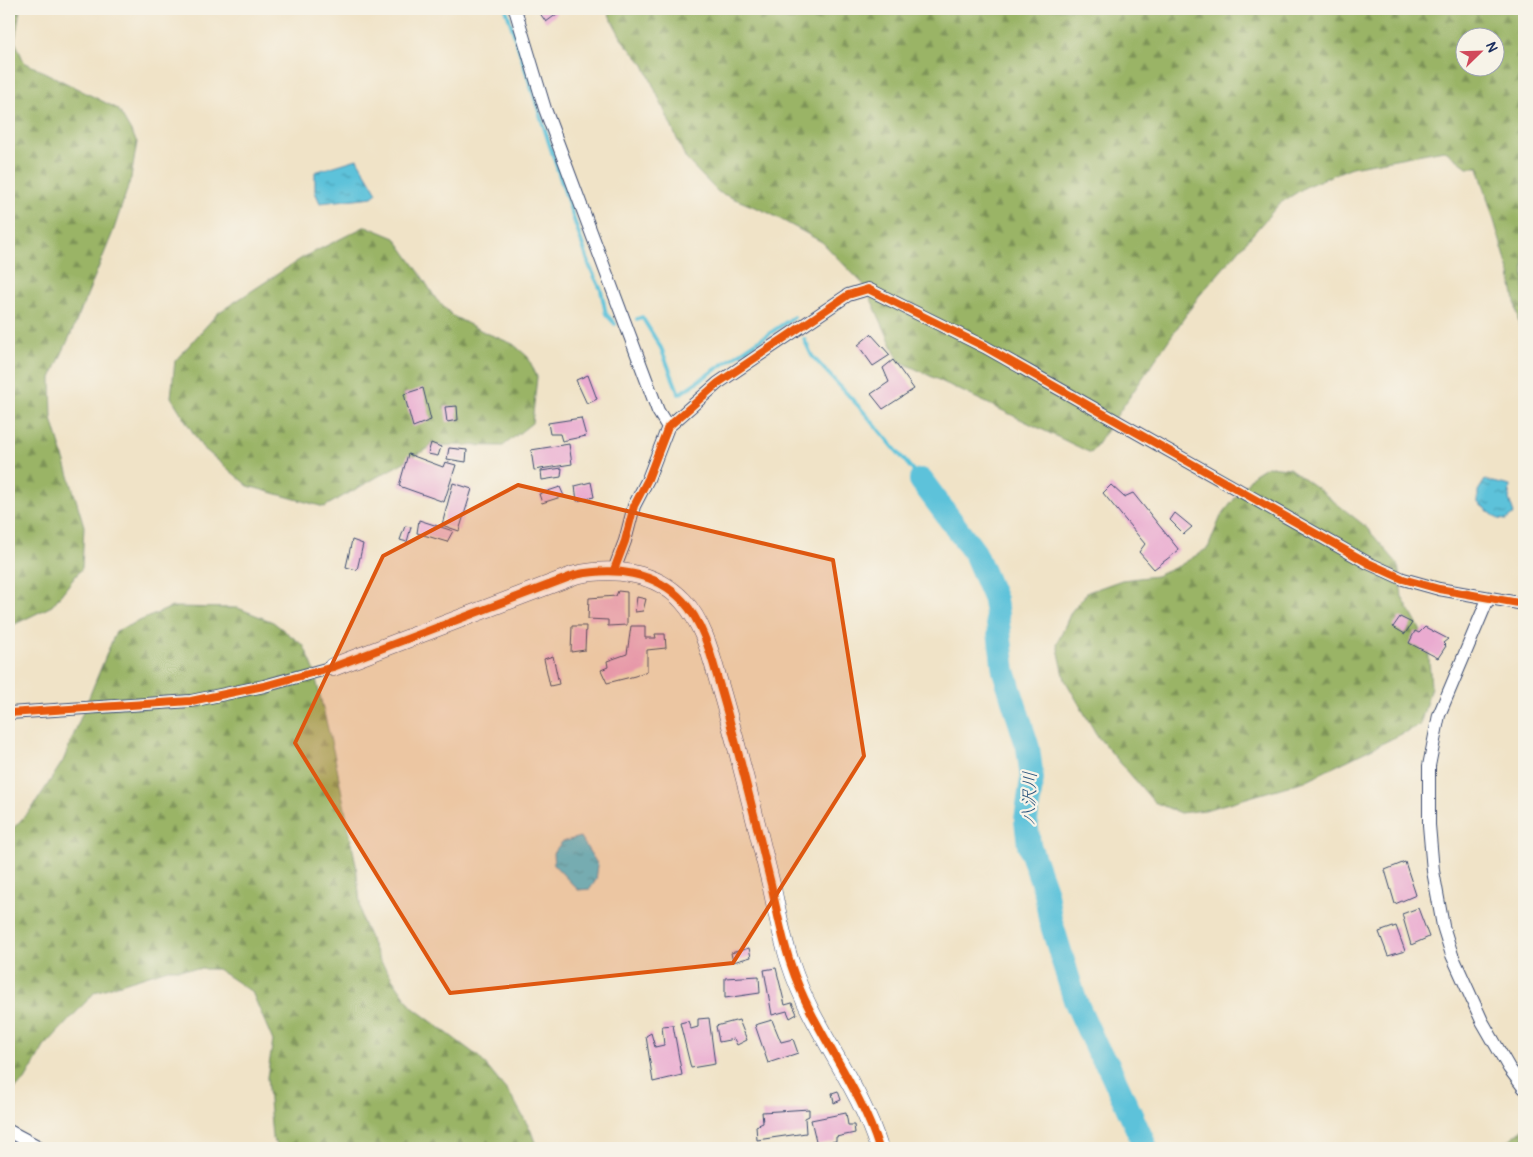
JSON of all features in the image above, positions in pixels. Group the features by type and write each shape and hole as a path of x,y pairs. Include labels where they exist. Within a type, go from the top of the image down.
{"street":[{"path":"515,9 545,109 658,411 668,427"},
{"path":"614,570 627,534 634,506 648,479 668,427 718,383 848,294 868,289 985,347 1368,563 1402,578 1439,589 1524,604"},
{"path":"9,713 191,701 264,686 334,667 575,575 594,571 614,570 636,574 660,584 672,591 683,601 696,617 707,645 742,762 791,965 816,1023 864,1108 879,1148"},
{"path":"1488,599 1439,715 1429,766 1429,825 1435,880 1443,926 1452,955 1482,1021 1509,1068 1524,1088"},
{"path":"9,1131 41,1148"}],"highlighted area":[{"path":"518,485 833,560 864,756 733,963 450,993 295,743 383,556"}],"green space":[{"path":"9,9 20,9 15,41 24,62 118,109 137,142 131,178 113,232 51,378 52,419 84,526 82,568 52,606 9,627"},
{"path":"606,9 1524,9 1524,352 1510,274 1478,167 1467,167 1444,150 1352,167 1307,186 1279,204 1199,296 1091,453 899,361 865,286 822,242 769,213 718,192 686,159 644,65 623,41"},
{"path":"366,226 395,238 436,299 453,316 513,344 528,357 537,377 532,423 503,446 434,445 324,507 248,486 202,447 171,397 175,361 218,313 302,258"},
{"path":"1267,466 1289,468 1317,488 1365,526 1398,564 1402,597 1428,644 1431,687 1420,725 1305,781 1205,810 1180,813 1154,802 1098,737 1065,680 1057,644 1071,612 1088,592 1122,580 1156,576 1179,566 1208,548 1221,516 1254,474"},
{"path":"172,607 238,608 273,622 304,646 313,667 335,758 356,865 362,920 379,959 412,1007 479,1057 512,1097 531,1131 537,1148 278,1148 272,1137 267,1077 273,1041 252,992 217,969 168,969 95,992 44,1047 25,1080 9,1094 9,833 33,807 63,761 116,631"},
{"path":"1524,1128 1524,1148 1499,1148"}],"water":[{"path":"357,159 377,193 372,197 320,203 315,192 315,172"},
{"path":"1485,480 1510,486 1509,499 1514,514 1506,520 1498,519 1478,503 1478,491"},
{"path":"580,837 598,865 596,880 590,889 578,890 554,865 553,853 562,842"}],"building":[{"path":"537,9 553,9 557,14 546,22"},
{"path":"871,334 890,355 873,366 858,345"},
{"path":"893,360 914,389 883,409 871,394 889,382 883,368"},
{"path":"588,375 597,399 587,404 576,380"},
{"path":"423,388 431,420 413,427 404,394"},
{"path":"457,406 458,420 447,422 445,407"},
{"path":"581,418 586,436 562,441 560,434 550,434 548,423"},
{"path":"431,443 441,447 438,456 428,454"},
{"path":"569,444 572,464 534,470 531,450"},
{"path":"449,448 467,450 466,462 447,459"},
{"path":"408,454 443,467 445,462 456,465 444,502 399,486"},
{"path":"562,468 561,477 542,480 541,471"},
{"path":"591,482 594,497 577,501 575,486"},
{"path":"453,483 472,489 459,531 442,525"},
{"path":"1111,485 1124,497 1133,493 1179,550 1154,569 1139,552 1145,544 1103,493"},
{"path":"560,487 564,496 542,503 539,494"},
{"path":"1175,513 1192,527 1184,534 1170,520"},
{"path":"419,520 453,531 447,542 417,533"},
{"path":"405,526 411,527 407,542 400,540"},
{"path":"352,540 363,544 357,570 346,567"},
{"path":"618,591 627,592 627,625 608,626 608,620 588,619 589,598 616,596"},
{"path":"637,597 646,599 643,611 635,612"},
{"path":"1400,617 1412,623 1405,634 1393,627"},
{"path":"572,626 586,626 585,650 571,652"},
{"path":"631,626 645,626 645,638 656,638 655,634 665,634 666,648 647,650 647,671 607,683 601,670 608,667 607,661 627,654"},
{"path":"1425,627 1448,639 1443,643 1446,646 1438,658 1409,643 1415,631 1419,633"},
{"path":"553,656 559,684 550,686 544,659"},
{"path":"1405,862 1416,895 1395,904 1385,870"},
{"path":"1418,908 1429,937 1411,945 1402,914"},
{"path":"1396,926 1405,951 1388,956 1379,932"},
{"path":"749,948 751,957 733,962 731,953"},
{"path":"776,968 785,1005 792,1003 797,1014 790,1018 787,1011 772,1015 764,970"},
{"path":"759,976 760,993 725,998 725,978"},
{"path":"709,1018 715,1064 691,1068 680,1023 688,1021 691,1029 698,1027 698,1019"},
{"path":"739,1020 747,1040 737,1045 734,1039 719,1042 716,1026"},
{"path":"772,1020 781,1042 793,1039 798,1053 768,1063 755,1025"},
{"path":"673,1025 682,1075 653,1082 646,1036 651,1033 655,1047 664,1045 662,1026"},
{"path":"838,1091 841,1100 834,1103 832,1093"},
{"path":"809,1109 809,1116 805,1118 806,1133 757,1140 756,1126 763,1123 762,1112"},
{"path":"846,1113 848,1125 854,1125 855,1133 836,1137 836,1141 817,1145 811,1120"}],"waterway":[{"path":"506,9 568,202 590,267 601,290 606,314 615,324"},
{"path":"637,319 642,317 661,348 679,394 794,317"},
{"path":"804,339 812,356 863,411 921,480"},
{"name":"八沢川","path":"921,480 975,553 995,600 1004,671 1028,748 1032,779 1026,820 1029,845 1046,893 1050,919 1075,1000 1097,1049 1109,1067 1146,1148"}],"cycle path":[{"path":"614,570 625,541 634,506 648,479 668,427 718,383 848,295 868,289 985,347 1368,563 1403,579 1439,589 1524,604"},
{"path":"9,713 191,701 264,686 333,667 575,575 604,571 618,572 647,577 660,583 672,591 691,610 707,643 741,763 782,935 791,965 811,1012 860,1101 879,1148"}]}
